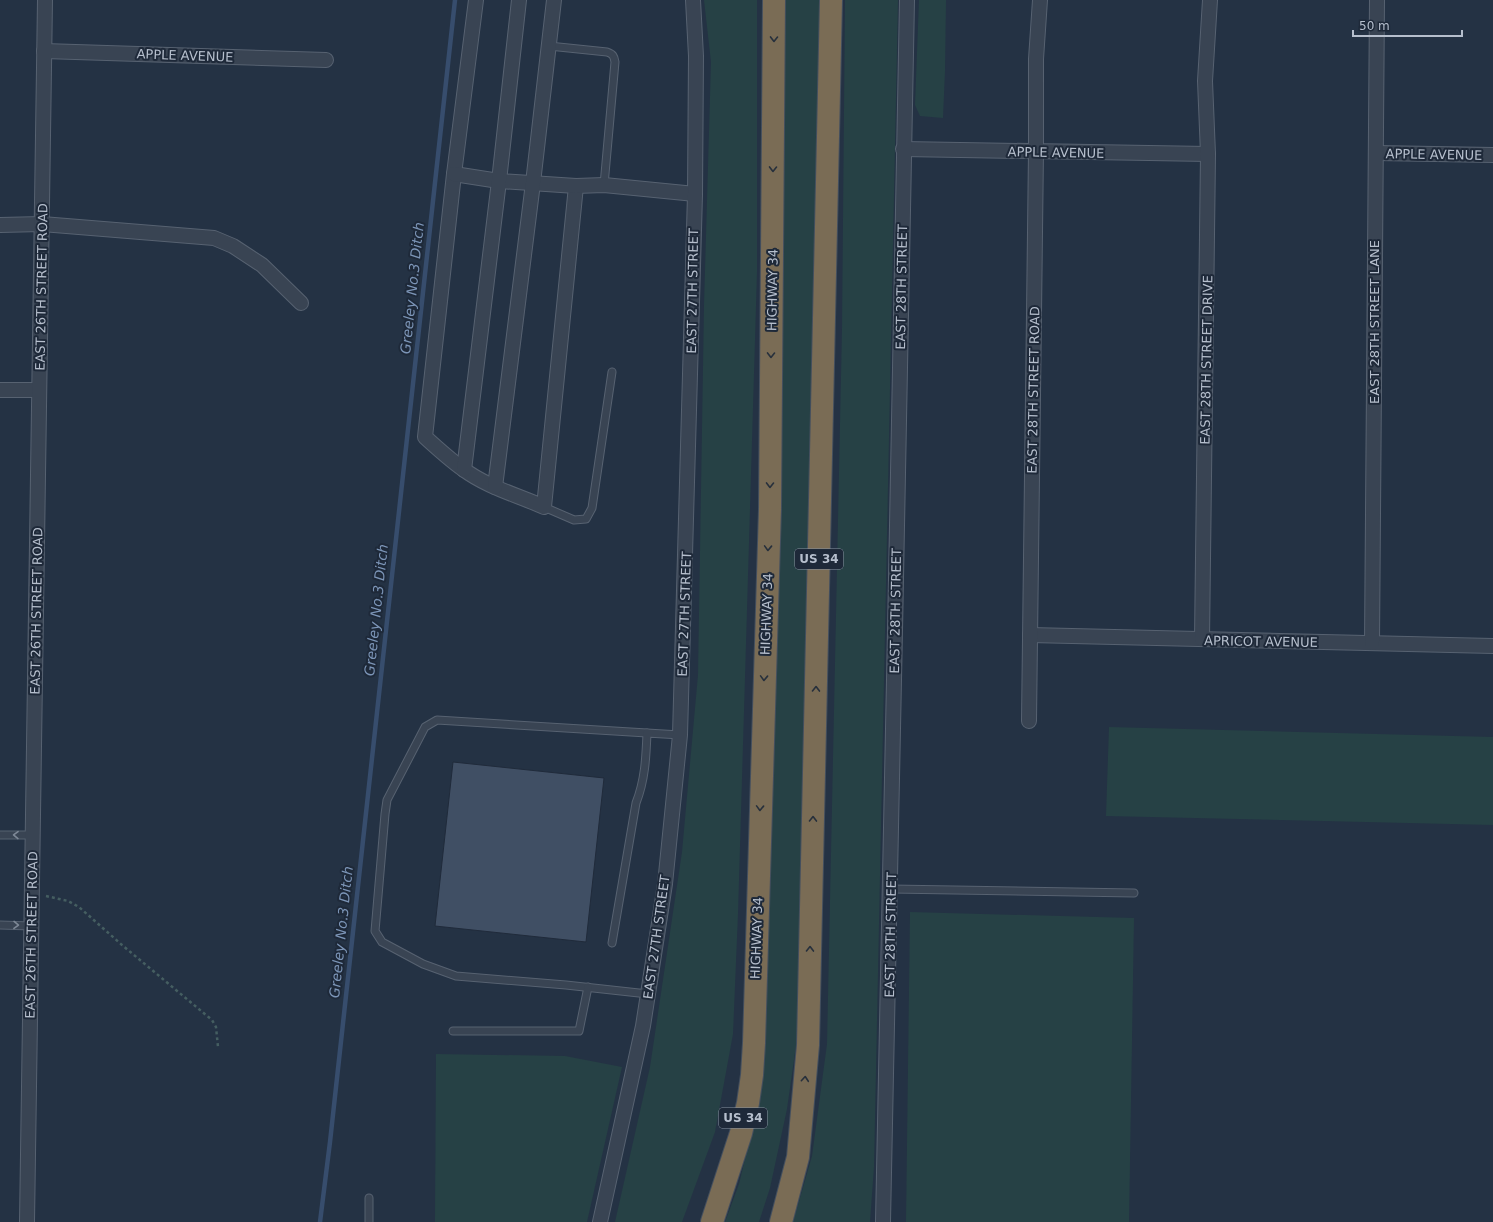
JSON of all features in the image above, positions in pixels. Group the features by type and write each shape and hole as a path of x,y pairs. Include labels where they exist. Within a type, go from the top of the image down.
{"highway":[{"name":"HIGHWAY 34","path":"712,1222 741,1133 748,1103 754,1043 770,509 774,0"},
{"name":"US 34","path":"781,1222 798,1157 808,1045 831,0"},
{"path":"697,1222 723,1158 743,1078 754,1011"},
{"path":"767,1222 801,1118"}],"street":[{"name":"EAST 26TH STREET ROAD","path":"27,1222 45,0"},
{"path":"476,0 454,174 424,437 464,470 506,493 519,496 544,507 576,186"},
{"path":"464,470 519,0"},
{"path":"495,487 554,0"},
{"name":"EAST 27TH STREET","path":"600,1222 643,1026 665,884 680,735 695,194 696,56 693,0"},
{"name":"EAST 28TH STREET","path":"883,1222 891,888 903,149 907,0"},
{"name":"EAST 28TH STREET ROAD","path":"1029,721 1036,59 1040,0"},
{"name":"EAST 28TH STREET DRIVE","path":"1202,639 1208,154 1206,81 1210,0"},
{"name":"EAST 28TH STREET LANE","path":"1372,643 1377,0"},
{"name":"APPLE AVENUE","path":"44,51 326,60"},
{"name":"APPLE AVENUE","path":"903,149 1208,154"},
{"name":"APPLE AVENUE","path":"1376,153 1493,155"},
{"path":"454,174 499,181 576,186 604,185 695,194"},
{"path":"0,225 42,224 214,238 233,246 262,264 301,303"},
{"path":"0,390 39,390"},
{"name":"APRICOT AVENUE","path":"1030,635 1493,646"}],"lane":[{"path":"549,46 607,52 614,56 615,62 604,185"},
{"path":"544,507 574,520 586,519 592,508 612,372"},
{"path":"648,994 456,976 423,964 382,942 375,931 385,814 387,800 425,728 437,720 680,735"},
{"path":"612,943 636,803 645,774 647,733"},
{"path":"0,835 33,835"},
{"path":"891,888 1134,893"},
{"path":"0,925 31,926"},
{"path":"453,1031 579,1031 588,988"},
{"path":"369,1198 369,1222"}],"path":[{"path":"32,893 68,902 80,907 122,945 212,1020 216,1027 218,1047"}],"green space":[{"path":"704,0 757,0 757,272 738,914 733,1034 715,1132 682,1222 615,1222 650,1067 682,852 698,675 704,305 711,62"},
{"path":"784,0 820,0 799,1025 787,1109 770,1188 759,1222 725,1222 739,1184 754,1121 763,1026 770,893 779,437"},
{"path":"845,0 898,0 874,1167 870,1222 793,1222 812,1156 827,1044 842,329"},
{"path":"919,0 946,0 943,118 920,116 915,105"},
{"path":"1109,727 1493,737 1493,825 1106,816"},
{"path":"910,912 1134,918 1129,1222 906,1222"},
{"path":"436,1054 565,1056 622,1067 587,1222 435,1222"}],"building":[{"path":"453,762 604,778 586,942 435,926"}],"waterway":[{"name":"Greeley No.3 Ditch","path":"320,1222 455,0"}]}
